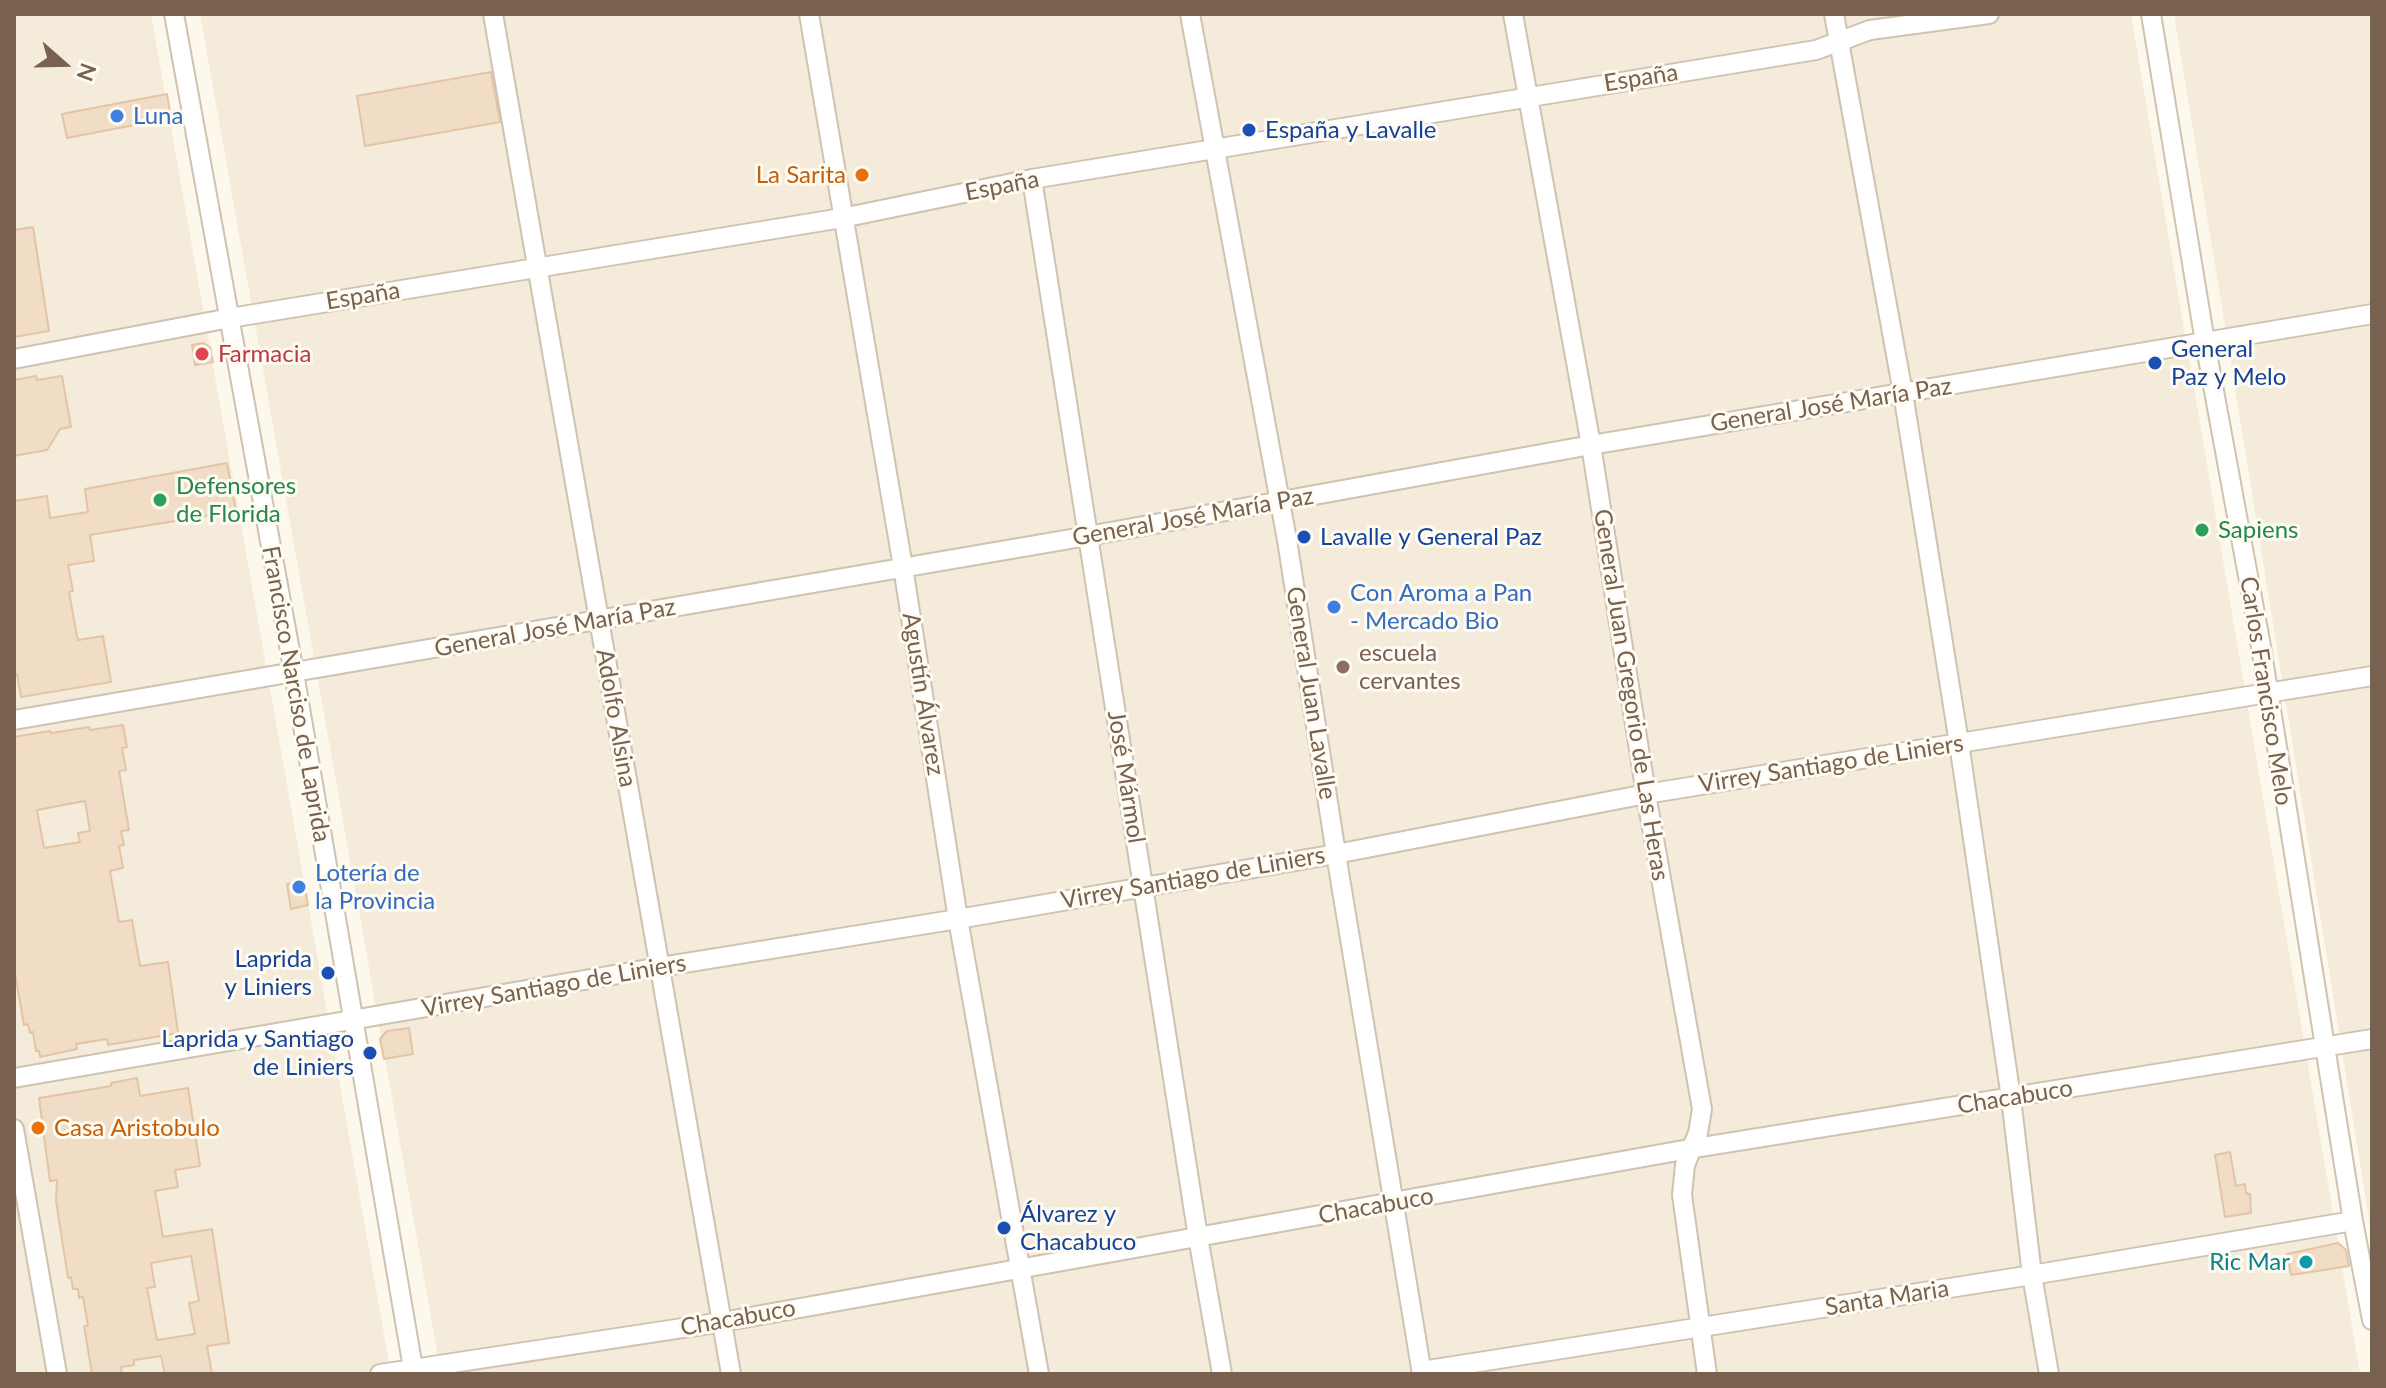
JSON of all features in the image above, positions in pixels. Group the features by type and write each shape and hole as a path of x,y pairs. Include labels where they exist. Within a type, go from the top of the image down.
{"street":[{"name":"Francisco Narciso de Laprida","path":"174,14 294,673 413,1371"},
{"name":"Adolfo Alsina","path":"493,14 731,1374"},
{"name":"Agustín Álvarez","path":"809,14 903,567 958,919 1039,1374"},
{"name":"General Juan Lavalle","path":"1190,14 1281,501 1422,1373"},
{"name":"General Juan Gregorio de Las Heras","path":"1513,14 1591,445 1646,794 1702,1109 1698,1133 1689,1149 1682,1177 1682,1195 1707,1374"},
{"path":"1834,14 1903,393 1959,743 2011,1098 2032,1275 2049,1374"},
{"name":"España","path":"14,359 230,318 842,218 1032,179 1816,50 1870,30 1989,14"},
{"name":"Carlos Francisco Melo","path":"2151,14 2205,342 2260,641 2324,1047 2372,1320"},
{"name":"José Mármol","path":"1032,179 1222,1374"},
{"name":"General José María Paz","path":"14,720 1088,536 1591,445 2372,314"},
{"name":"Virrey Santiago de Liniers","path":"14,1078 1336,854 1646,794 2372,676"},
{"name":"Chacabuco","path":"380,1374 722,1322 1689,1149 2372,1039"},
{"path":"14,1129 57,1374"},
{"name":"Santa Maria","path":"1422,1373 2353,1221"}],"shaded area":[{"path":"14,14 151,14 391,1374 14,1374"},
{"path":"200,14 2131,14 2360,1374 441,1374"},
{"path":"2174,14 2372,14 2372,1237 2231,363"}],"building":[{"path":"491,72 500,122 365,146 357,96"},
{"name":"Luna","path":"167,94 171,118 67,138 62,114"},
{"path":"33,227 49,331 14,337 14,230"},
{"name":"Farmacia","path":"203,343 210,347 213,362 195,365 192,345"},
{"path":"36,376 37,380 62,376 71,427 60,429 47,450 14,456 14,380"},
{"path":"227,463 236,511 90,535 94,561 68,565 73,591 69,592 78,640 103,636 111,682 21,697 17,674 14,675 14,501 47,496 50,518 88,512 85,489"},
{"path":"123,725 127,747 122,748 126,770 119,771 129,830 121,831 124,845 119,846 123,868 110,871 119,922 132,920 140,966 168,962 178,1033 108,1045 107,1039 76,1044 77,1049 40,1057 33,1032 30,1033 28,1024 24,1025 14,967 14,737 89,727 90,730","holes":["85,801 90,831 78,833 80,842 44,848 37,810"]},
{"path":"304,881 308,905 291,909 287,884"},
{"path":"409,1028 413,1054 384,1059 380,1039 387,1031"},
{"path":"137,1078 140,1096 188,1088 200,1166 175,1170 178,1187 155,1191 163,1237 212,1229 229,1343 207,1346 212,1374 165,1374 161,1356 134,1360 134,1365 121,1367 122,1374 92,1374 83,1297 79,1298 78,1289 73,1289 71,1277 68,1278 56,1201 57,1180 50,1181 39,1098 111,1086 111,1083","holes":["191,1256 199,1301 189,1303 195,1334 157,1340 147,1288 155,1287 151,1263"]},
{"path":"2230,1152 2236,1186 2245,1184 2246,1193 2250,1194 2251,1213 2225,1217 2215,1155"},
{"path":"2338,1243 2346,1250 2349,1266 2291,1275 2287,1254"}],"place":[{"name":"Luna","path":"117,116"},
{"name":"España y Lavalle","path":"1249,130"},
{"name":"La Sarita","path":"862,175"},
{"name":"Farmacia","path":"202,354"},
{"name":"General Paz y Melo","path":"2155,363"},
{"name":"Defensores de Florida","path":"160,500"},
{"name":"Sapiens","path":"2202,530"},
{"name":"Lavalle y General Paz","path":"1304,537"},
{"name":"Con Aroma a Pan - Mercado Bio","path":"1334,607"},
{"name":"escuela cervantes","path":"1343,667"},
{"name":"Lotería de la Provincia","path":"299,887"},
{"name":"Laprida y Liniers","path":"328,973"},
{"name":"Laprida y Santiago de Liniers","path":"370,1053"},
{"name":"Casa Aristobulo","path":"38,1128"},
{"name":"Álvarez y Chacabuco","path":"1004,1228"},
{"name":"Ric Mar","path":"2306,1262"}]}
